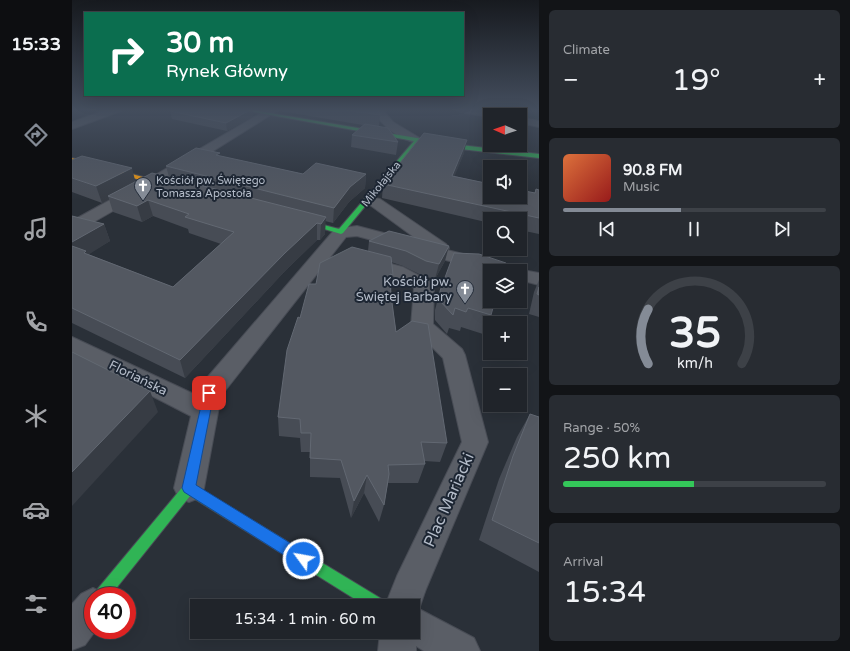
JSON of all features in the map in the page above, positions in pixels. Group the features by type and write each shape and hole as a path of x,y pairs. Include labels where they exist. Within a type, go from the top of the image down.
{"street":[{"path":"72,228 154,182 224,139"},
{"path":"414,139 493,152 539,156"},
{"name":"Mikołajska","path":"341,232 417,140"},
{"path":"72,160 177,188"},
{"path":"375,202 440,273"},
{"path":"289,218 341,232 357,231 440,273"},
{"path":"108,587 189,488 207,402 340,255 341,232"},
{"path":"340,255 397,271 440,273 483,272"},
{"name":"Plac Mariacki","path":"405,599 475,442 454,355 422,326 440,273"},
{"path":"527,276 539,279"},
{"name":"Floriańska","path":"72,346 207,402"},
{"path":"189,488 369,599"},
{"path":"72,632 84,617"},
{"path":"420,630 461,651"},
{"path":"397,651 398,639"}],"building":[{"path":"381,139 396,139 398,142"},
{"path":"419,139 467,140 452,176 483,183 483,204 527,204 527,191 535,193 536,189 539,190 539,218 527,215 527,212 511,212 383,184"},
{"path":"196,148 220,153 216,155 303,174 316,163 366,174 350,187 334,208 166,166"},
{"path":"82,156 132,168 96,186 72,178 72,160"},
{"path":"152,173 326,217 321,224 317,223 285,253 180,360 72,308 72,246 86,251 84,253 173,287 234,232 185,217 189,214 148,200 137,206 108,196"},
{"path":"72,216 104,224 72,242"},
{"path":"389,231 449,246 439,264 426,261 406,251 369,241"},
{"path":"352,247 391,257 393,275 390,274 391,296 396,332 412,321 428,324 447,443 421,442 425,464 388,465 389,474 384,505 367,475 354,501 341,460 310,458 311,433 301,433 300,419 278,417 287,350 298,317 300,318 309,284 316,284 320,263"},
{"path":"454,253 479,254 506,263 483,264 483,308 493,308 491,315 468,308 466,312 455,308 453,315 440,301 440,291"},
{"path":"72,352 150,391 72,472"},
{"path":"530,414 539,417 539,543 492,520 513,456"}],"traffic: fast":[{"path":"414,139 452,146 539,156"},
{"path":"297,220 341,232 417,140"},
{"path":"108,587 189,488 369,599"}],"traffic: slow":[{"path":"72,160 171,186"}],"place":[{"name":"Kościół pw. Świętego Tomasza Apostoła","path":"143,201"},
{"name":"Kościół pw. Świętej Barbary","path":"465,304"}],"route":[{"path":"209,393 189,488 303,559"}]}
